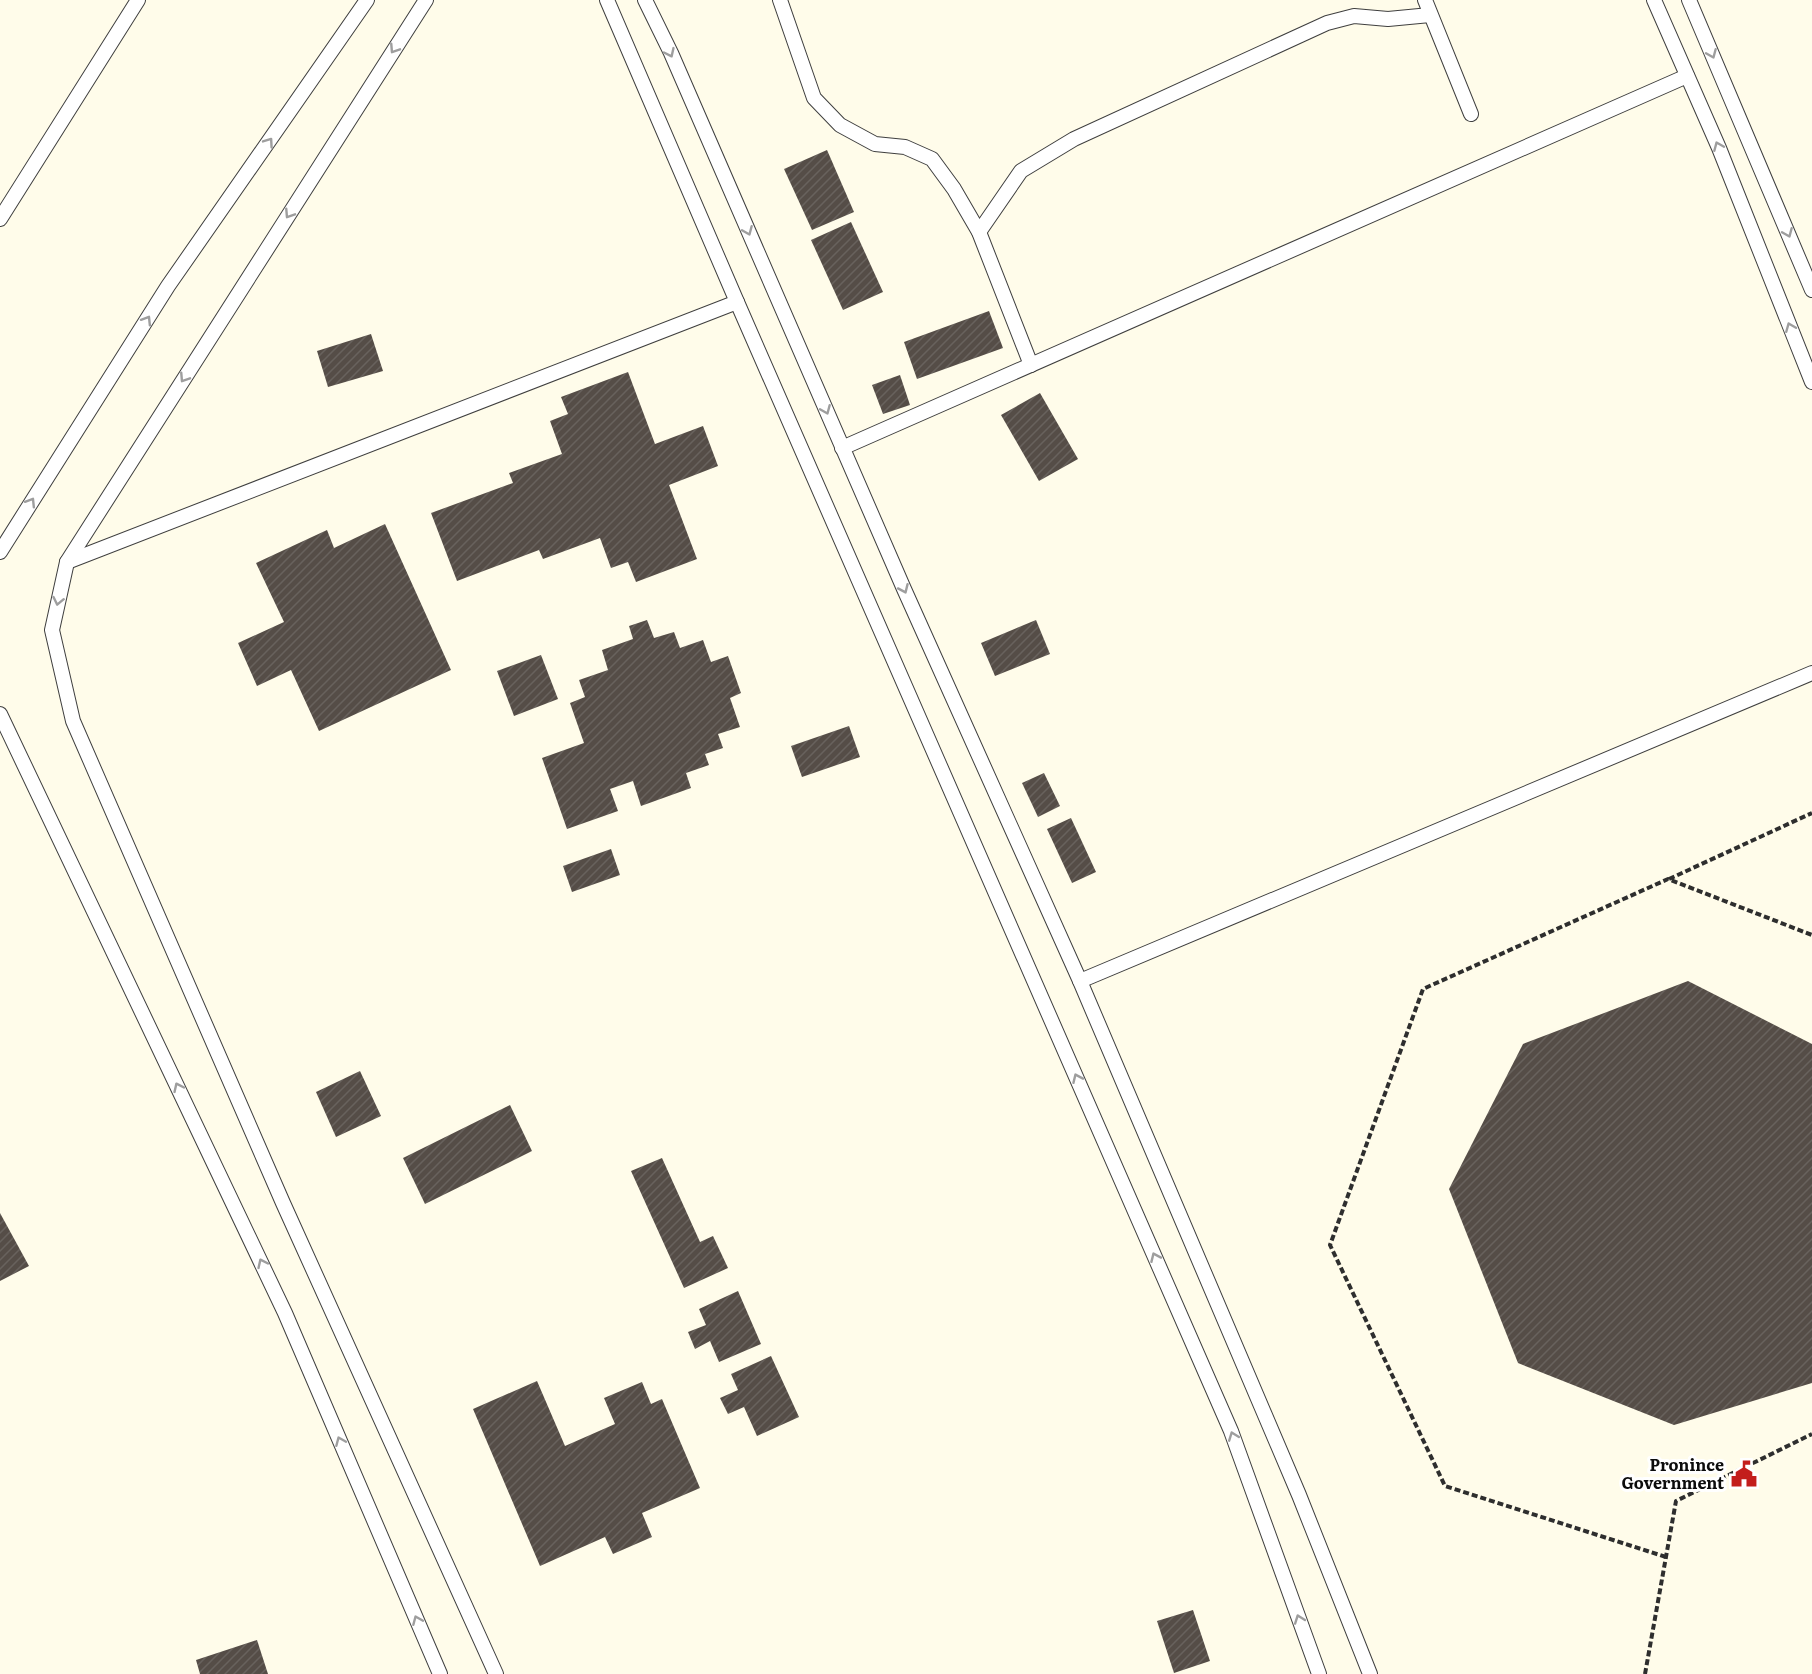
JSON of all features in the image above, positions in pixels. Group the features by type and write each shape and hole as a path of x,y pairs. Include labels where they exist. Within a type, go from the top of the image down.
{"lane":[{"path":"0,219 138,0"},
{"path":"0,552 168,286 367,0"},
{"path":"426,0 67,562 52,630 73,721 283,1203 496,1674"},
{"path":"607,0 1231,1431 1319,1674"},
{"path":"645,0 671,52 903,589 1080,981 1299,1495 1370,1674"},
{"path":"780,0 814,98 840,125 875,144 905,147 932,159 954,189 979,232 1031,365"},
{"path":"1425,0 1471,114"},
{"path":"1654,0 1719,148 1812,382"},
{"path":"1689,0 1812,290"},
{"path":"979,232 1021,171 1074,139 1327,24 1354,16 1388,20 1430,15"},
{"path":"842,448 1687,76"},
{"path":"67,562 737,302"},
{"path":"1080,981 1812,673"},
{"path":"0,714 285,1313 440,1674"}],"path":[{"path":"1666,1557 1445,1486 1330,1245 1423,989 1812,813"},
{"path":"1668,879 1812,935"},
{"path":"1645,1674 1676,1501 1812,1434"}],"building":[{"path":"827,150 854,212 812,230 784,169"},
{"path":"851,222 883,292 843,310 811,240"},
{"path":"989,311 1003,348 917,379 904,342"},
{"path":"371,334 383,371 328,387 317,351"},
{"path":"628,372 655,444 703,426 718,466 669,485 697,559 636,582 628,562 611,568 600,538 543,559 539,550 457,581 431,513 513,483 509,473 562,454 550,421 568,414 561,397"},
{"path":"900,375 910,405 883,414 872,385"},
{"path":"1040,393 1078,459 1039,481 1001,415"},
{"path":"385,524 451,670 319,731 291,670 257,686 238,643 284,622 256,563 327,530 334,548"},
{"path":"647,620 654,638 674,632 680,648 703,640 711,662 728,656 741,693 730,698 740,727 718,734 723,748 705,754 709,765 686,773 691,788 641,806 633,781 610,789 618,811 567,829 542,758 584,743 570,703 585,697 579,680 608,670 602,650 633,639 629,626"},
{"path":"1036,620 1050,654 995,676 981,643"},
{"path":"541,655 558,699 514,716 497,671"},
{"path":"849,726 860,757 802,777 791,746"},
{"path":"1044,773 1060,806 1038,817 1022,783"},
{"path":"1071,818 1096,872 1072,883 1047,829"},
{"path":"611,849 620,875 572,892 563,866"},
{"path":"1688,981 1812,1044 1812,1383 1674,1425 1518,1363 1449,1189 1523,1044"},
{"path":"360,1071 381,1116 336,1137 316,1092"},
{"path":"510,1105 532,1151 425,1204 403,1158"},
{"path":"662,1158 700,1242 713,1236 728,1268 684,1288 631,1171"},
{"path":"0,1213 29,1266 0,1281"},
{"path":"738,1291 761,1344 719,1362 710,1341 695,1349 688,1332 706,1325 699,1309"},
{"path":"771,1356 799,1417 757,1436 744,1407 728,1414 720,1398 738,1390 731,1374"},
{"path":"537,1381 565,1446 615,1424 604,1398 642,1382 651,1404 662,1399 700,1488 642,1513 652,1537 613,1554 605,1537 540,1566 473,1409"},
{"path":"1193,1610 1210,1661 1174,1673 1157,1621"},
{"path":"257,1640 268,1674 200,1674 196,1660"}],"place":[{"name":"Pronince Government","path":"1744,1474"}]}
